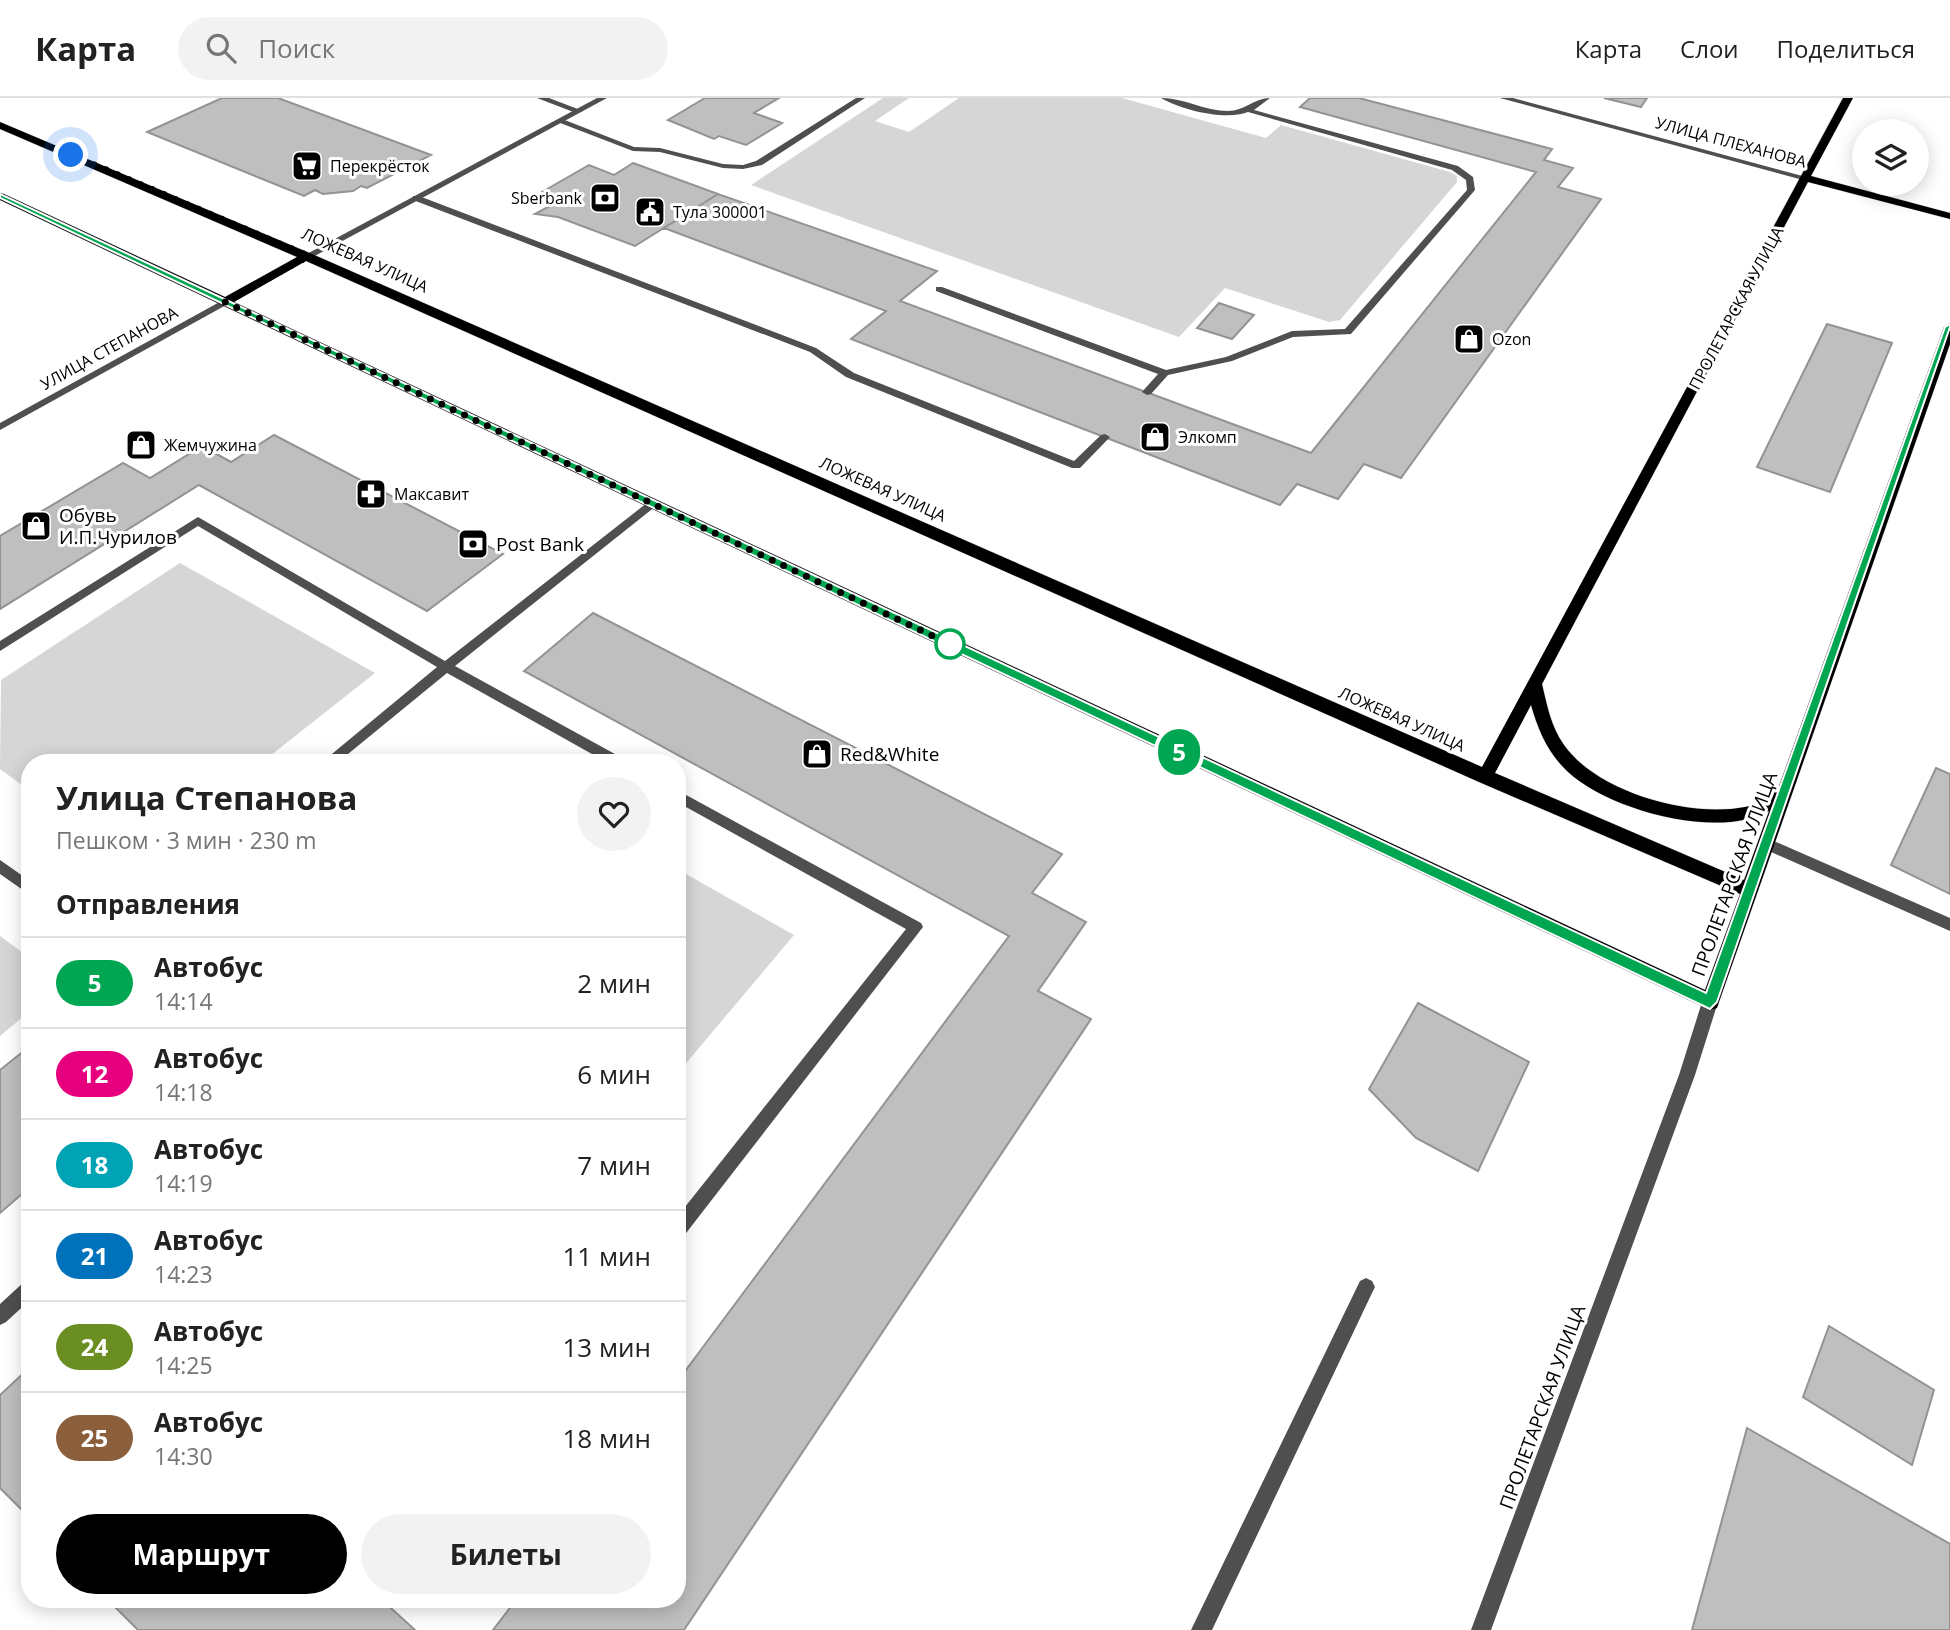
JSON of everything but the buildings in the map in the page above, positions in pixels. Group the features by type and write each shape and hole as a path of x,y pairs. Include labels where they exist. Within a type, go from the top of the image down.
{"main road":[{"name":"ПРОЛЕТАРСКАЯ УЛИЦА","path":"1485,777 1534,681 1849,98"},
{"name":"ЛОЖЕВАЯ УЛИЦА","path":"0,125 308,256 1485,777 1751,891"},
{"name":"УЛИЦА ПЛЕХАНОВА","path":"1806,178 1950,216"},
{"path":"0,197 1710,1002"},
{"name":"УЛИЦА СТЕПАНОВА","path":"225,302 308,256"},
{"name":"ПРОЛЕТАРСКАЯ УЛИЦА","path":"1710,1002 1950,327"},
{"path":"1534,681 1543,722 1560,753 1595,782 1649,806 1703,817 1748,814 1787,791"}],"street":[{"path":"541,98 579,111"},
{"name":"УЛИЦА СТЕПАНОВА","path":"308,256 603,98"},
{"path":"559,121 633,149 660,150 743,167 759,163 861,98"},
{"path":"939,289 1165,373 1229,359 1292,334 1348,332 1471,190 1470,179 1455,168 1252,112 1240,115 1220,113 1165,98"},
{"path":"1252,112 1266,98"},
{"name":"УЛИЦА ПЛЕХАНОВА","path":"1507,98 1806,178"},
{"path":"416,198 813,351 850,375 1076,467 1105,437"},
{"name":"УЛИЦА СТЕПАНОВА","path":"0,427 225,302"},
{"path":"1147,392 1165,373"},
{"path":"339,754 652,503"},
{"path":"0,647 198,521 446,667 603,754"},
{"path":"686,800 916,927 686,1220"},
{"path":"1767,844 1950,925"},
{"path":"0,866 21,882"},
{"name":"ПРОЛЕТАРСКАЯ УЛИЦА","path":"1481,1630 1687,1075 1710,1002"},
{"path":"1200,1630 1366,1287"},
{"path":"0,1315 21,1296"}],"shaded area":[{"path":"883,98 909,98 875,121 909,132 959,98 1122,98 1266,138 1281,125 1450,172 1457,176 1457,182 1340,320 1329,322 1225,288 1179,337 751,185"},
{"path":"180,563 375,673 272,754 21,754 21,784 0,769 1,680"},
{"path":"686,874 794,935 686,1063"},
{"path":"0,936 21,951 21,1018 0,1036"}],"bus line":[{"name":"5","path":"0,197 1710,1002 1950,327"}],"place":[{"name":"Перекрёсток","path":"307,166"},
{"name":"Sberbank","path":"605,198"},
{"name":"Тула 300001","path":"650,212"},
{"name":"Ozon","path":"1469,339"},
{"name":"Элкомп","path":"1155,437"},
{"name":"Жемчужина","path":"141,445"},
{"name":"Максавит","path":"371,494"},
{"name":"Обувь И.П.Чурилов","path":"36,526"},
{"name":"Post Bank","path":"473,544"},
{"name":"Red&White","path":"817,754"}],"route":[{"path":"71,155 308,256 225,302 954,646 950,644"}]}
